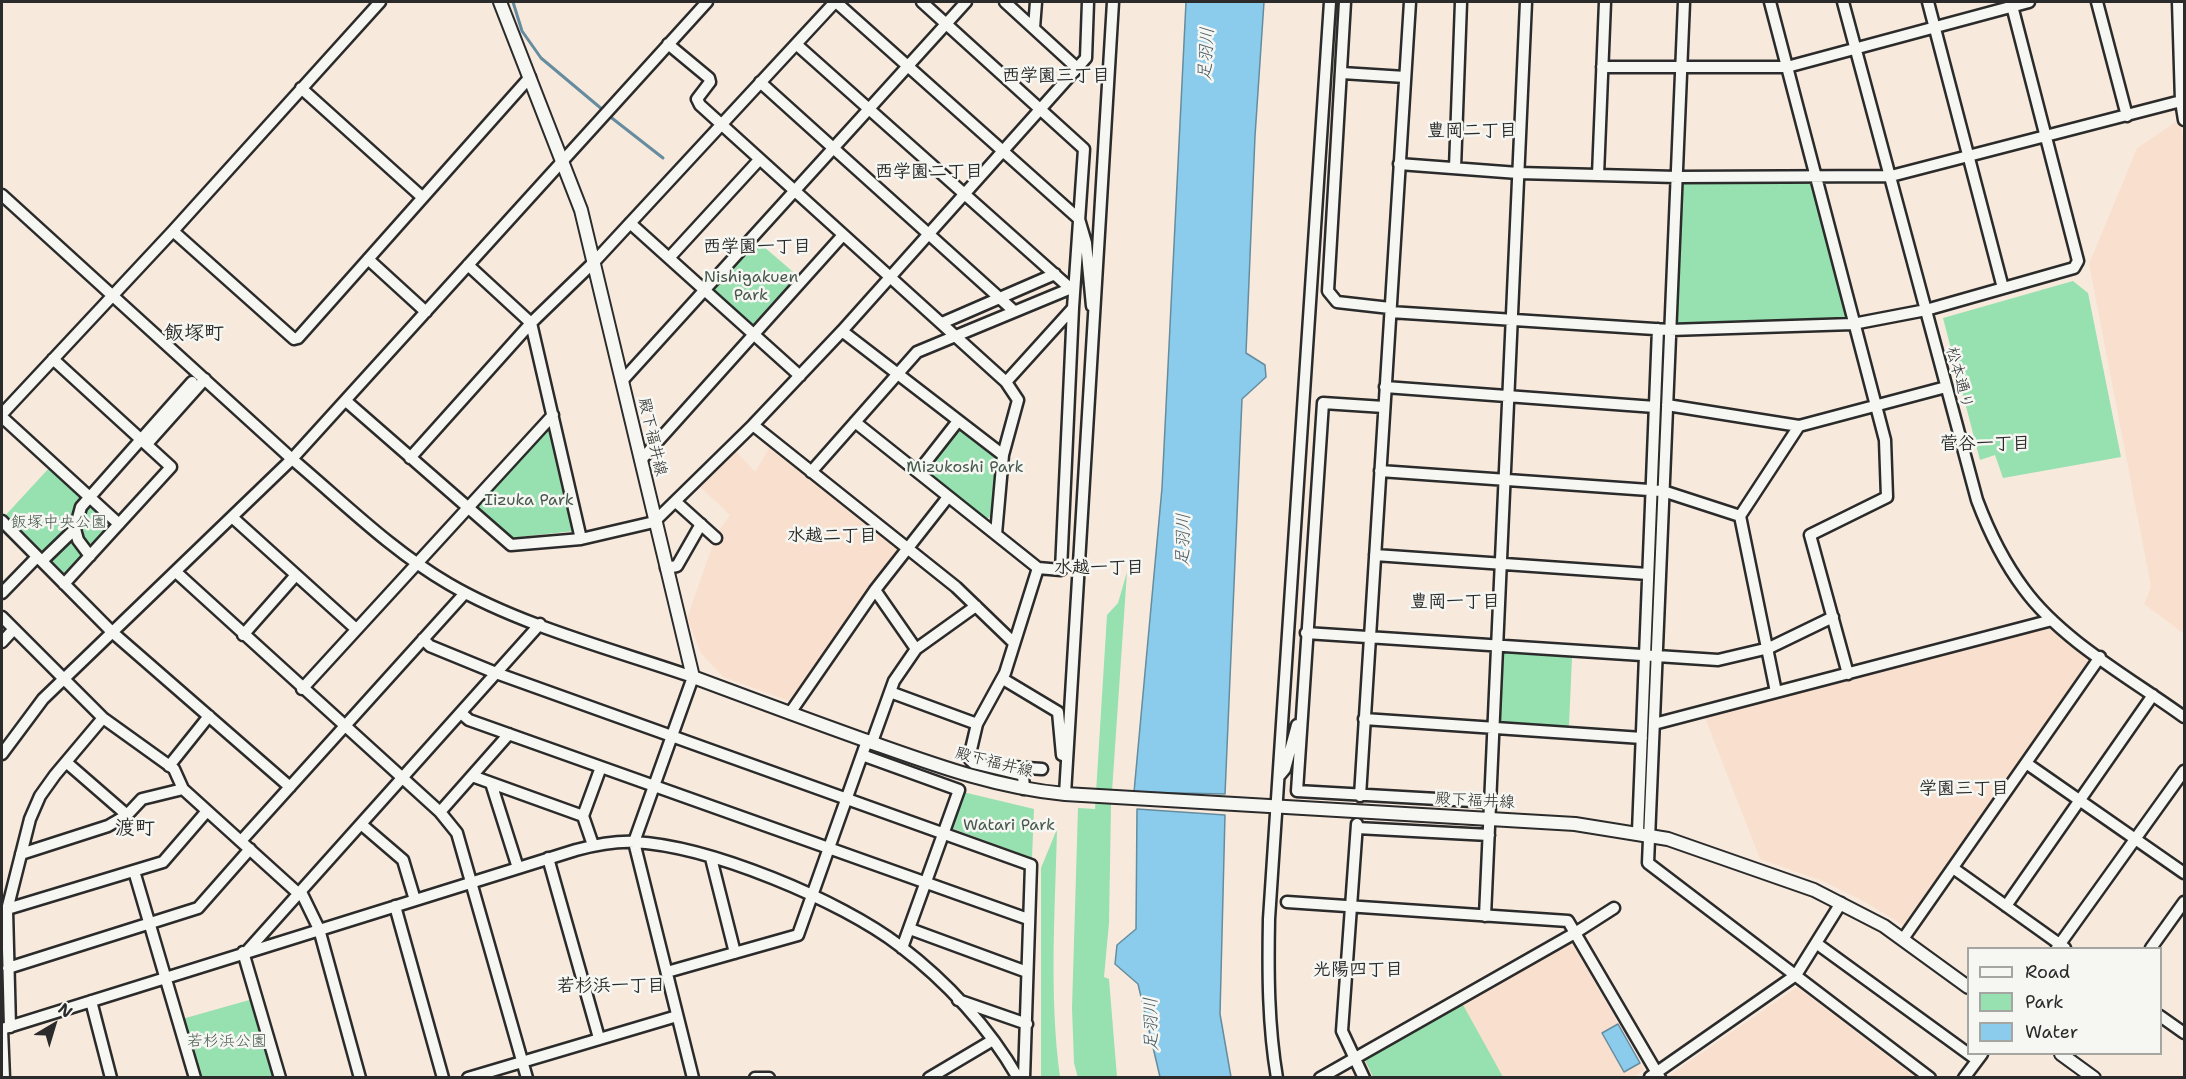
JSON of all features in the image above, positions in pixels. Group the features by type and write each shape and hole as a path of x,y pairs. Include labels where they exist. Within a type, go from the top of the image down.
{"main road":[{"name":"殿下福井線","path":"500,2 563,158 595,261 654,522 693,677 985,781 1024,789 1065,794 1575,824 1643,833 1719,855 1841,903 1904,939 1967,986"},
{"path":"2064,1055 2094,1077"}],"street":[{"path":"119,524 2,416 380,2"},
{"path":"2,754 31,713 63,679 292,459 707,2"},
{"path":"410,458 531,323 595,261 835,2 1079,219 1086,243 1090,296 1095,320"},
{"path":"855,422 1038,567 1060,570 1073,308 1072,287 1084,150 922,2"},
{"path":"622,381 966,2"},
{"path":"1005,2 1077,68"},
{"path":"1034,28 1036,2"},
{"path":"346,401 511,545 582,539 654,522 753,425 842,331 1086,58 1088,2"},
{"path":"1065,794 1113,2"},
{"path":"1277,1077 1272,1047 1268,979 1276,806 1330,2"},
{"path":"1345,2 1328,291 1337,302 1390,310 1512,321 1670,330 1853,324 1926,310 2074,268 2078,261 2012,4"},
{"path":"1360,796 1410,2"},
{"path":"1455,168 1461,2"},
{"path":"1485,916 1526,2"},
{"path":"1598,175 1605,2"},
{"path":"1643,833 1654,724 1648,574 1667,405 1684,2"},
{"path":"1770,2 1885,440 1887,497 1810,536 1848,674"},
{"name":"松本通り","path":"1843,2 1977,500 1987,526 2004,560 2025,591 2052,620 2184,717"},
{"path":"1928,2 2003,288"},
{"path":"1602,67 1787,67 1935,28 2012,4 2029,2"},
{"path":"2097,2 2127,116"},
{"path":"2178,2 2181,101 2184,120"},
{"path":"668,44 709,78 710,82 697,99 697,103 1006,382 1018,400 1003,455 996,534"},
{"path":"796,44 1072,287"},
{"path":"1342,73 1405,77"},
{"path":"173,231 294,339 298,338 530,77"},
{"path":"760,82 1014,311"},
{"path":"301,88 422,197"},
{"path":"1399,164 1518,173 1677,177 1891,176 2181,101"},
{"path":"669,258 759,160"},
{"path":"2,195 292,459 416,563 465,593 540,624 693,677 652,786 634,842 693,1077"},
{"path":"630,223 800,376"},
{"path":"641,460 843,235"},
{"path":"368,259 426,312"},
{"path":"468,265 531,323 582,539"},
{"path":"942,323 1055,274"},
{"path":"811,472 917,352 1072,287"},
{"path":"1006,382 1073,308"},
{"path":"1658,329 1655,407 1658,491 1651,655 1642,738 1643,833 1648,863 1930,1077"},
{"path":"842,331 1003,455"},
{"path":"53,359 171,466 64,584"},
{"path":"90,556 78,540 75,530 77,515 90,497 205,379"},
{"path":"144,442 192,382"},
{"path":"1385,387 1655,407"},
{"path":"1667,405 1799,426 1878,407 1946,387"},
{"path":"1384,407 1323,403 1297,791 1490,802"},
{"path":"303,689 553,415"},
{"path":"918,472 958,420"},
{"path":"753,425 907,548 976,606 1014,643"},
{"path":"1776,692 1769,648 1740,516 1799,426"},
{"path":"1380,471 1504,478 1658,491 1740,516"},
{"path":"790,713 875,590 948,497"},
{"path":"676,502 716,538"},
{"path":"232,517 356,630"},
{"path":"2,521 112,632 290,787"},
{"path":"666,568 677,566 700,524"},
{"path":"2,593 75,530"},
{"path":"1375,555 1648,574"},
{"path":"1024,789 1023,775 971,762 969,754 977,724 1003,679 1038,567"},
{"path":"176,572 440,812 457,833 473,882 527,1077"},
{"path":"243,635 296,575"},
{"path":"875,590 916,649"},
{"path":"9,968 198,908 290,787 465,593"},
{"path":"667,972 798,935 862,755 890,692 916,649 976,606"},
{"path":"2,617 103,718 174,769 183,789 300,893 319,929 360,1077"},
{"path":"1306,633 1718,660 1769,648 1833,617"},
{"path":"1654,724 2052,620"},
{"path":"245,951 300,893 540,624"},
{"path":"2,642 14,629"},
{"path":"423,639 430,646 496,673 1031,865 1024,1077"},
{"path":"1904,939 2100,657"},
{"path":"1003,679 1058,712 1062,754 1067,769"},
{"path":"890,692 977,724"},
{"path":"2006,906 2153,694"},
{"path":"462,712 469,720 1028,919"},
{"path":"169,766 208,716"},
{"path":"1278,777 1285,768 1302,716"},
{"path":"4,1077 4,1028 9,968 4,910 30,819 40,796 103,718"},
{"path":"1364,719 1642,738"},
{"path":"440,812 509,734"},
{"path":"969,754 1016,767 1042,769"},
{"path":"862,755 959,790 903,948"},
{"path":"66,762 128,815"},
{"path":"2026,763 2184,873"},
{"path":"593,845 583,816 602,767"},
{"path":"1953,868 2060,947 2184,771"},
{"path":"472,776 583,816"},
{"path":"491,783 518,868"},
{"path":"21,854 108,826 128,815 142,799 183,789"},
{"path":"4,910 163,862 207,811"},
{"path":"361,824 403,860 415,900"},
{"path":"1364,1077 1342,1031 1357,826 1489,835"},
{"path":"4,1028 548,858 593,845 634,842 711,858 812,896 878,931 903,948 941,980 993,1040 1018,1077"},
{"path":"548,858 599,1038"},
{"path":"711,858 735,953"},
{"path":"134,871 195,1077"},
{"path":"1287,902 1568,921 1655,1076 1796,975 1841,903"},
{"path":"2152,947 2184,902"},
{"path":"395,906 443,1077"},
{"path":"1320,1077 1575,933 1614,908"},
{"path":"910,929 1028,972"},
{"path":"1816,943 1967,1049"},
{"path":"245,951 280,1077"},
{"path":"958,1000 1027,1024"},
{"path":"91,1001 111,1077"},
{"path":"468,1077 677,1016"},
{"path":"2162,1017 2184,1033"},
{"path":"928,1077 993,1040"},
{"path":"1964,1077 1979,1057"},
{"path":"755,1077 769,1077"}],"shaded area":[{"path":"2180,119 2184,147 2184,634 2144,604 2151,587 2089,264 2137,148"},
{"path":"771,445 900,546 900,552 794,699 789,701 723,677 701,653 687,618 717,533 730,515 699,486 734,449 755,472"},
{"path":"2049,628 2090,661 1905,926 1825,882 1760,859 1705,718 1707,713"},
{"path":"1571,940 1644,1070 1631,1078 1370,1078 1361,1059"},
{"path":"1797,987 1915,1077 1670,1077 1671,1074"}],"green space":[{"path":"1816,178 1853,324 1671,325 1677,182"},
{"name":"Nishigakuen Park","path":"756,240 799,277 751,327 710,290"},
{"path":"2073,281 2088,293 2121,457 2003,478 1995,455 1980,460 1943,318"},
{"name":"Iizuka Park","path":"548,427 574,531 510,538 475,508"},
{"name":"Mizukoshi Park","path":"958,427 997,457 991,517 984,519 923,471"},
{"name":"飯塚中央公園","path":"50,467 114,525 65,578 3,518"},
{"path":"1127,572 1111,806 1109,923 1104,977 1109,979 1117,1077 1078,1078 1074,1063 1072,1008 1078,808 1095,809 1107,615 1118,603"},
{"path":"1505,651 1568,655 1572,658 1569,725 1566,729 1503,725 1500,722 1502,653"},
{"name":"Watari Park","path":"963,792 1034,809 1032,858 951,828"},
{"path":"1057,829 1054,984 1060,1077 1041,1077 1041,868"},
{"name":"若杉浜公園","path":"253,999 274,1077 198,1077 182,1019"},
{"path":"1462,1003 1503,1077 1373,1077 1364,1058"}],"water":[{"name":"足羽川","path":"1186,2 1264,2 1255,136 1246,353 1265,365 1266,377 1242,399 1225,794 1134,792 1162,488"},
{"name":"足羽川","path":"1137,809 1225,815 1220,1014 1231,1077 1160,1077 1138,984 1115,964 1117,945 1136,929"},
{"path":"1618,1024 1640,1063 1624,1072 1602,1033"}],"waterway":[{"path":"513,2 522,31 541,58 603,110"},
{"path":"608,115 663,158"}],"district":[{"name":"西学園三丁目","path":"1056,76"},
{"name":"豊岡二丁目","path":"1472,131"},
{"name":"西学園二丁目","path":"929,172"},
{"name":"西学園一丁目","path":"757,247"},
{"name":"飯塚町","path":"194,334"},
{"name":"菅谷一丁目","path":"1985,444"},
{"name":"水越二丁目","path":"832,536"},
{"name":"水越一丁目","path":"1099,568"},
{"name":"豊岡一丁目","path":"1455,602"},
{"name":"学園三丁目","path":"1964,789"},
{"name":"渡町","path":"135,829"},
{"name":"光陽四丁目","path":"1358,970"},
{"name":"若杉浜一丁目","path":"611,986"}]}
